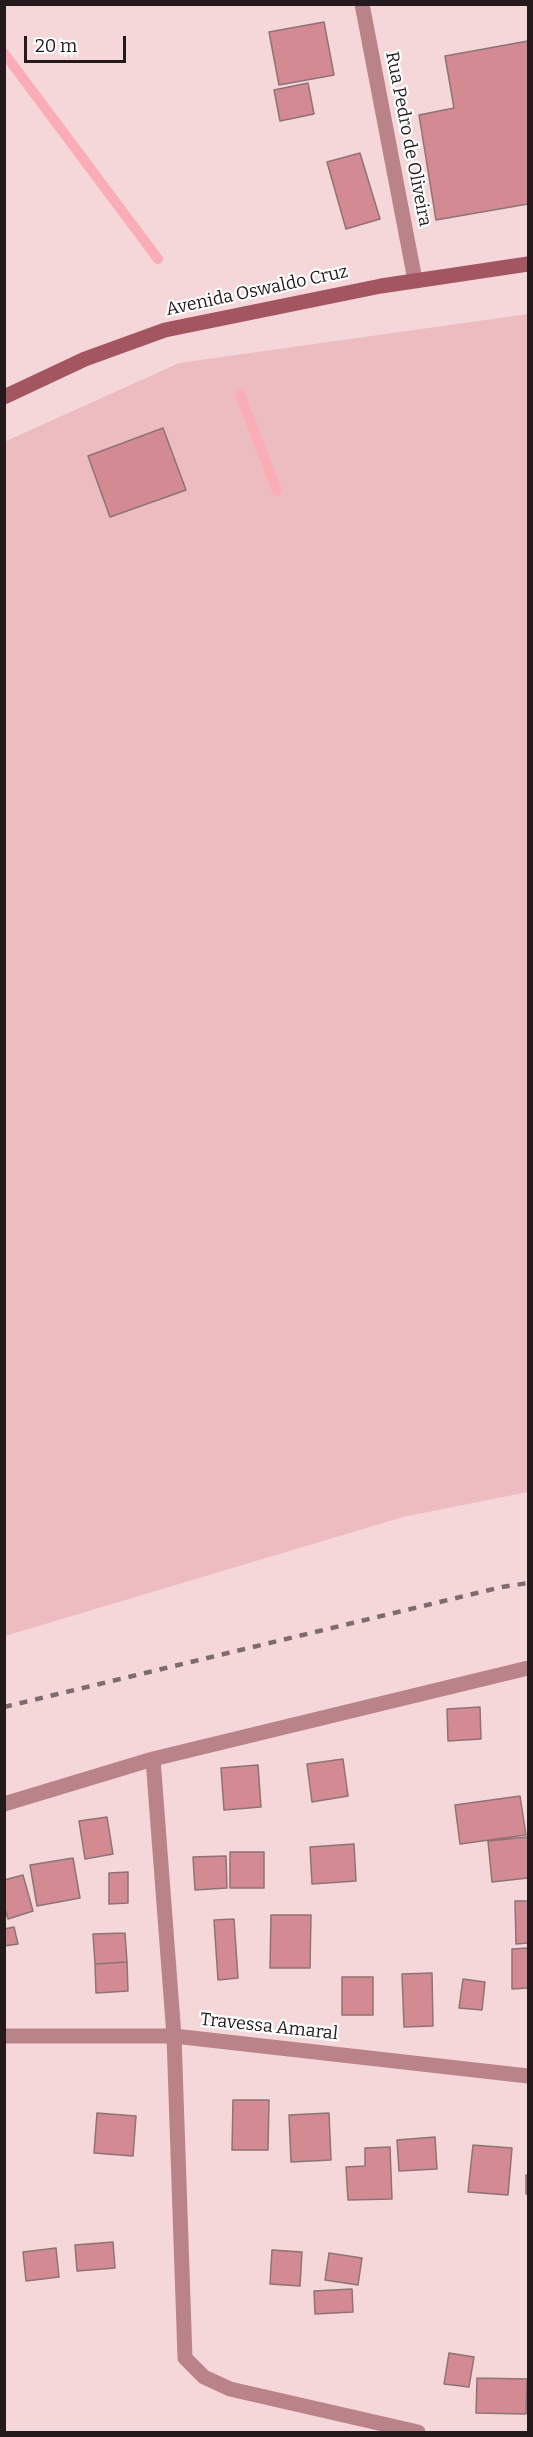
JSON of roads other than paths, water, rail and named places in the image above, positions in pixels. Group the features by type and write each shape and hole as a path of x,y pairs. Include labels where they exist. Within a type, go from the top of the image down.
{"street":[{"name":"Rua Pedro de Oliveira","path":"362,4 415,280"},
{"name":"Avenida Oswaldo Cruz","path":"4,397 85,359 165,330 415,280 528,264"},
{"path":"4,1804 153,1759 528,1668"},
{"path":"153,1759 174,2036 186,2358 204,2377 230,2389 418,2433"},
{"name":"Travessa Amaral","path":"4,2036 174,2036 528,2076"}],"waterway":[{"path":"4,53 158,259"},
{"path":"240,394 277,491"}],"railway":[{"path":"4,1707 502,1587 528,1583"}]}
